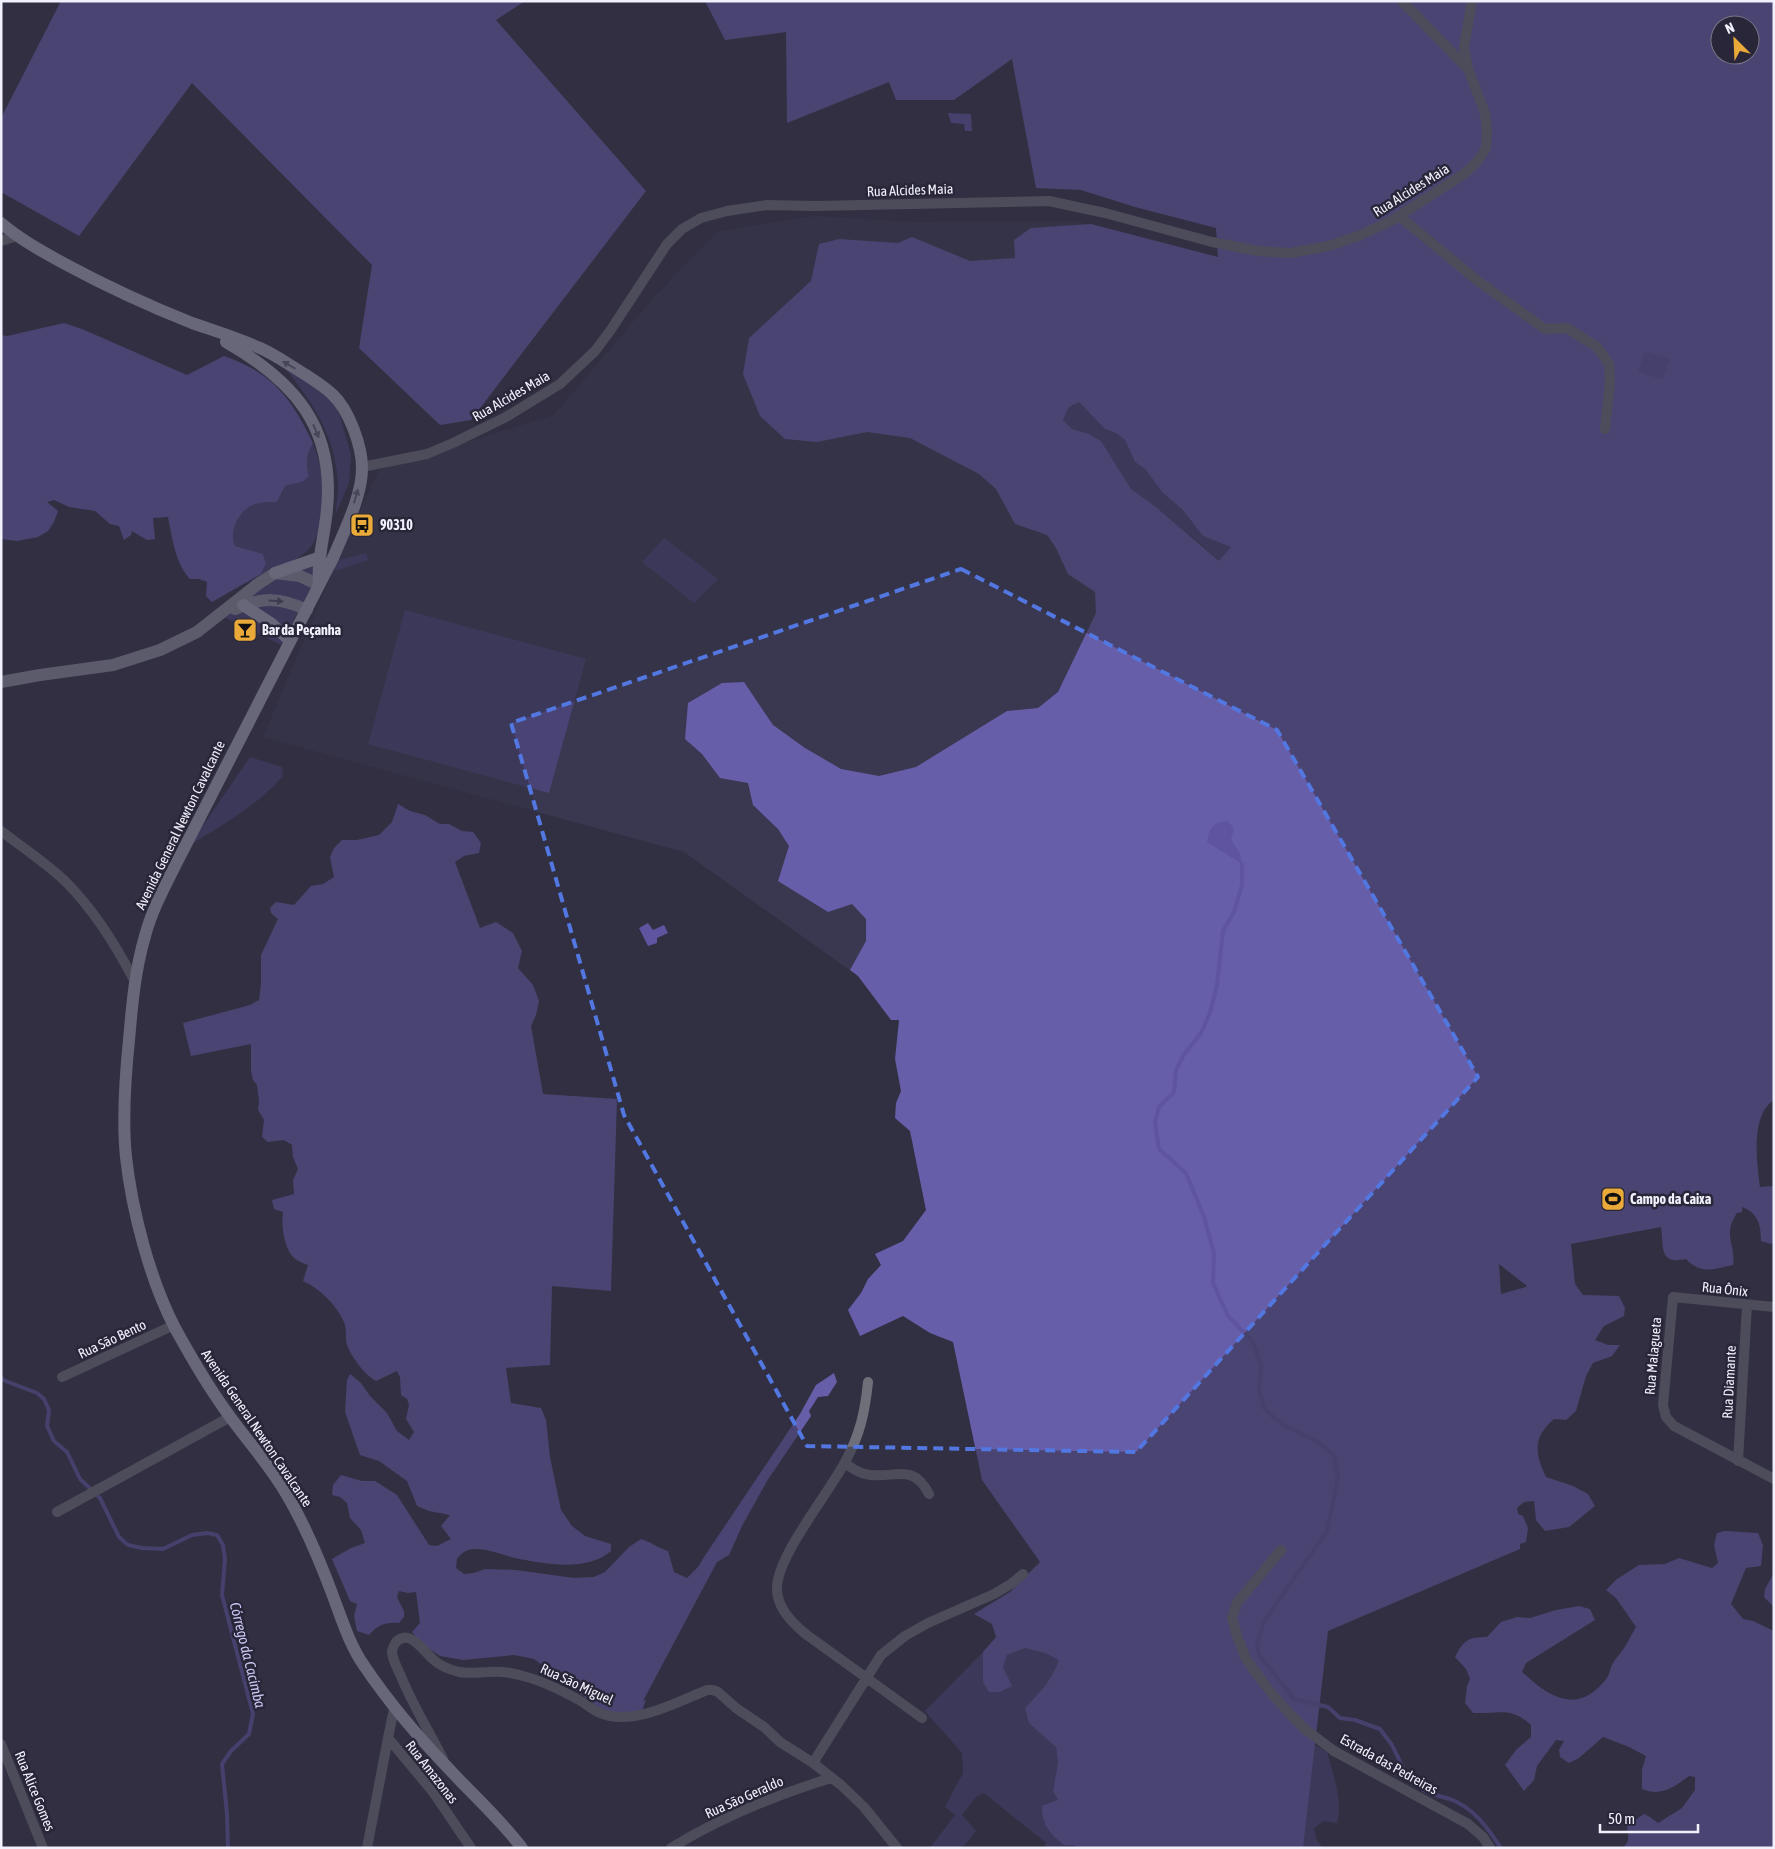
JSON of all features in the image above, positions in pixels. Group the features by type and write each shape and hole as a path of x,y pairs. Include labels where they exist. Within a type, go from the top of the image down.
{"main road":[{"name":"Avenida General Newton Cavalcante","path":"1,223 17,236 89,277 189,322 260,348 316,381 334,395 344,408 352,426 362,467 359,488 350,518 334,558 156,903 145,937 135,982 127,1063 126,1156 131,1192 141,1232 160,1291 174,1325 205,1380 287,1494 306,1529 351,1643 363,1665 394,1709 522,1848"},
{"name":"Avenida General Newton Cavalcante","path":"189,322 251,356 282,380 305,408 322,444 329,482 327,510 318,558 319,586"},
{"path":"275,573 318,558"},
{"path":"244,605 272,624 290,641"}],"street":[{"path":"1402,1 1468,69"},
{"path":"1468,69 1464,47 1472,1"},
{"name":"Rua Alcides Maia","path":"362,467 427,454 506,417 560,384 595,351 667,244 682,229 701,218 727,211 767,205 815,206 1049,201 1105,213 1212,242 1258,251 1290,253 1329,246 1358,236 1391,221 1464,174 1478,162 1486,148 1485,113 1468,69"},
{"path":"1399,216 1478,281 1545,329 1567,328 1597,347 1609,364 1610,382 1605,429"},
{"path":"1,241 17,236"},
{"path":"1,682 113,665 166,647 197,632 275,573 300,576 319,586"},
{"path":"220,615 259,600 276,600 292,603 307,610"},
{"path":"1,831 63,880 76,893 119,950 135,982"},
{"name":"Rua Ônix","path":"1673,1297 1774,1307"},
{"name":"Rua Malagueta","path":"1673,1297 1663,1405 1666,1417 1674,1426 1738,1461"},
{"name":"Rua Diamante","path":"1738,1461 1747,1305"},
{"name":"Rua São Bento","path":"62,1378 174,1325"},
{"path":"868,1382 861,1430 845,1462 787,1556 778,1574 776,1590 782,1609 791,1622 922,1718"},
{"path":"57,1512 230,1417"},
{"path":"1738,1461 1774,1479"},
{"path":"845,1462 855,1470 872,1476 895,1473 910,1475 925,1486 929,1494"},
{"name":"Estrada das Pedreiras","path":"1280,1550 1237,1603 1232,1618 1246,1659 1272,1694 1305,1729 1334,1751 1468,1824 1483,1837 1490,1848"},
{"path":"813,1763 881,1655 905,1636 928,1623 994,1594 1023,1574"},
{"name":"Rua São Miguel","path":"449,1770 406,1690 396,1665 392,1653 393,1647 404,1638 408,1637 434,1661 449,1669 466,1673 491,1672 522,1675 550,1685 610,1716 623,1717 646,1713 669,1706 707,1690 713,1690 764,1726 780,1742 813,1763 854,1796 898,1848"},
{"name":"Rua Amazonas","path":"394,1709 388,1738 433,1792 466,1845"},
{"path":"367,1848 388,1738"},
{"name":"Rua Alice Gomes","path":"1,1744 43,1848"},
{"name":"Rua São Geraldo","path":"670,1848 742,1811 774,1797 831,1778"}],"highlighted area":[{"path":"961,569 1277,730 1478,1077 1136,1452 807,1446 624,1115 511,723"}],"shaded area":[{"path":"61,1 525,1 496,20 646,191 471,420 440,425 359,348 372,265 192,83 79,236 1,192 1,118"},
{"path":"705,1 1774,1 1774,1100 1766,1107 1761,1117 1758,1128 1757,1153 1760,1187 1774,1186 1774,1243 1761,1241 1758,1220 1752,1213 1742,1207 1742,1212 1737,1213 1730,1228 1733,1265 1720,1268 1702,1269 1686,1259 1677,1260 1667,1257 1663,1247 1661,1227 1571,1244 1575,1284 1583,1295 1619,1296 1625,1308 1624,1316 1604,1326 1595,1340 1608,1345 1620,1345 1612,1356 1593,1363 1586,1376 1576,1411 1566,1420 1554,1419 1547,1426 1539,1439 1538,1453 1546,1477 1573,1486 1588,1494 1595,1506 1569,1527 1545,1531 1536,1520 1534,1501 1524,1502 1517,1508 1518,1514 1523,1516 1528,1528 1526,1542 1520,1544 1520,1549 1328,1631 1303,1848 1075,1848 1075,1845 1064,1845 1045,1824 1042,1806 1058,1800 1053,1791 1058,1762 1056,1747 1029,1723 1025,1708 1049,1680 1059,1660 1045,1653 1025,1648 1007,1655 1003,1667 1012,1686 1000,1692 989,1692 983,1682 983,1652 996,1637 992,1624 974,1614 1010,1592 1040,1562 982,1480 953,1342 930,1333 903,1316 860,1336 848,1310 861,1293 868,1279 881,1265 875,1254 903,1241 926,1210 910,1131 895,1118 896,1103 901,1091 895,1059 899,1020 891,1020 858,976 850,970 866,941 866,919 852,904 828,912 778,881 789,846 778,829 753,805 748,783 720,778 702,754 685,739 688,703 722,683 744,682 773,725 805,748 841,769 879,776 916,767 1007,711 1038,708 1058,692 1096,613 1095,592 1068,574 1056,548 1047,535 1015,524 996,489 979,474 910,438 867,432 817,442 785,439 760,416 743,374 749,338 811,281 819,244 839,239 898,243 912,237 970,261 1015,258 1014,240 1031,228 1091,224 1218,257 1216,228 1135,207 1081,190 1036,188 1012,59 954,100 896,100 889,82 787,123 786,32 725,40","holes":["1079,402 1105,429 1116,433 1125,440 1135,462 1145,469 1163,493 1182,509 1203,536 1231,547 1219,561 1156,507 1131,489 1101,441 1089,434 1072,429 1063,420 1069,407","1499,1264 1527,1286 1501,1294"]},
{"path":"948,113 971,114 972,131 965,131 964,124 951,123"},
{"path":"815,216 912,222 1081,221 1107,289 1222,534 858,976 684,852 263,737 347,538 379,470 554,415 655,296 719,231"},
{"path":"64,323 187,375 224,356 255,370 279,389 288,400 313,443 307,460 309,476 302,482 285,486 277,502 259,503 245,510 235,525 233,536 235,546 263,554 266,563 261,574 212,602 206,596 207,582 199,579 190,579 185,573 175,550 168,517 153,518 155,539 147,540 132,531 131,535 124,540 119,526 110,524 95,511 69,507 54,500 47,502 58,511 48,531 38,537 17,541 1,539 1,335 7,336"},
{"path":"1645,351 1670,359 1663,380 1638,372"},
{"path":"283,366 332,400 340,416 351,455 349,483 336,513 338,482 336,465 327,434 303,392"},
{"path":"1079,402 1105,429 1116,433 1125,440 1135,462 1145,469 1163,493 1182,509 1203,536 1240,550 1228,570 1203,546 1131,489 1101,441 1089,434 1072,429 1063,420 1069,407"},
{"path":"313,443 321,469 324,492 322,518 314,542 298,558 246,584 261,574 266,563 263,554 235,546 233,536 235,525 245,510 252,505 277,502 285,486 302,482"},
{"path":"664,538 718,579 694,603 642,562"},
{"path":"366,553 368,560 338,570 334,569 339,560"},
{"path":"328,554 281,645 220,615 241,596 318,557"},
{"path":"405,610 586,659 549,793 368,744"},
{"path":"250,757 282,767 283,776 251,806 189,846"},
{"path":"398,804 410,811 425,815 440,824 449,824 462,831 473,832 481,843 479,853 464,856 455,862 480,928 496,922 513,933 522,951 518,968 533,985 539,1001 531,1026 543,1094 617,1099 611,1291 552,1286 550,1365 506,1368 511,1403 541,1408 546,1420 550,1457 561,1510 572,1526 585,1536 611,1544 611,1551 601,1558 590,1562 565,1565 515,1558 491,1551 472,1549 457,1559 456,1568 464,1574 485,1569 516,1570 574,1578 594,1577 605,1572 629,1547 641,1539 668,1551 674,1572 687,1578 698,1567 800,1414 816,1385 834,1373 837,1382 828,1396 818,1397 809,1411 811,1416 767,1481 742,1526 729,1555 717,1562 643,1701 646,1700 642,1711 633,1718 601,1709 534,1659 514,1655 463,1660 440,1656 423,1645 412,1632 420,1623 416,1592 399,1591 397,1597 404,1611 404,1617 399,1623 382,1625 369,1635 357,1631 354,1616 357,1604 350,1601 332,1559 351,1548 365,1543 361,1530 350,1518 347,1503 340,1497 332,1495 333,1485 341,1475 362,1481 375,1481 397,1495 429,1545 437,1546 451,1539 441,1526 450,1515 429,1511 417,1506 407,1481 379,1461 360,1455 345,1412 347,1380 350,1374 361,1383 370,1396 387,1413 397,1431 409,1440 414,1432 406,1419 409,1405 407,1399 401,1395 400,1377 397,1371 376,1381 359,1366 347,1345 345,1325 341,1315 327,1298 303,1281 308,1265 298,1261 286,1245 283,1231 283,1212 274,1209 272,1200 294,1194 293,1180 298,1169 293,1157 292,1145 284,1140 268,1142 262,1137 264,1120 258,1110 257,1085 253,1080 251,1071 251,1044 191,1056 183,1023 250,1005 259,1000 261,955 278,919 271,913 270,908 276,902 294,905 311,886 323,884 334,877 330,857 334,848 342,840 357,840 379,835 392,822"},
{"path":"1228,821 1234,829 1231,839 1240,854 1242,864 1207,842 1209,833 1215,824"},
{"path":"648,923 653,930 664,925 668,933 657,938 657,943 648,946 639,928"},
{"path":"1725,1531 1758,1533 1763,1545 1761,1566 1746,1568 1731,1604 1743,1619 1753,1621 1774,1631 1774,1848 1622,1848 1628,1841 1627,1826 1644,1814 1658,1823 1682,1808 1695,1790 1695,1777 1689,1776 1667,1790 1649,1791 1642,1789 1642,1770 1646,1756 1603,1737 1579,1758 1569,1763 1560,1757 1559,1750 1564,1741 1556,1740 1537,1766 1534,1780 1524,1791 1505,1765 1516,1750 1531,1737 1531,1725 1517,1715 1510,1713 1473,1713 1465,1703 1467,1686 1470,1679 1466,1669 1455,1657 1464,1643 1471,1639 1487,1637 1501,1622 1517,1617 1530,1618 1556,1610 1579,1606 1590,1609 1595,1620 1526,1663 1522,1672 1543,1690 1554,1696 1575,1699 1586,1696 1607,1678 1611,1667 1636,1627 1616,1598 1606,1590 1617,1579 1639,1565 1665,1564 1679,1558 1712,1568 1718,1563 1714,1545 1717,1533"},
{"path":"1774,1573 1774,1607 1764,1597 1765,1589"},
{"path":"1025,1648 1061,1656 1050,1678 1025,1708 1056,1747 1058,1762 1053,1791 1058,1800 1064,1845 1081,1844 1084,1848 1044,1848 1046,1843 984,1793 976,1797 962,1815 976,1831 962,1848 930,1848 955,1815 945,1807 963,1773 962,1753 925,1711 983,1652 983,1682 1003,1667 1007,1655"},
{"path":"1306,1740 1327,1752 1338,1796 1339,1814 1337,1823 1324,1821 1314,1828 1316,1839 1323,1848 1169,1848"}],"waterway":[{"path":"1242,864 1242,885 1234,912 1223,931 1217,985 1210,1013 1201,1033 1183,1056 1176,1070 1174,1092 1159,1107 1155,1122 1159,1149 1186,1173 1204,1217 1214,1253 1213,1283 1228,1316 1253,1342 1261,1365 1259,1390 1265,1410 1282,1424 1318,1442 1334,1455 1338,1478 1327,1531 1264,1622 1257,1644 1259,1655 1294,1699 1328,1707 1340,1718 1355,1720 1380,1729 1392,1745 1410,1782"},
{"name":"Córrego da Cacimba","path":"1,1377 3,1380 37,1393 44,1399 49,1410 47,1426 54,1441 67,1452 80,1479 100,1498 119,1537 128,1545 163,1549 192,1535 207,1533 217,1535 223,1545 225,1559 222,1595 253,1714 249,1734 231,1751 222,1764 228,1848"},
{"path":"1423,1790 1459,1803 1473,1813 1501,1848"}],"place":[{"name":"90310","path":"362,525"},
{"name":"Bar da Peçanha","path":"245,630"},
{"name":"Campo da Caixa","path":"1613,1199"}]}
